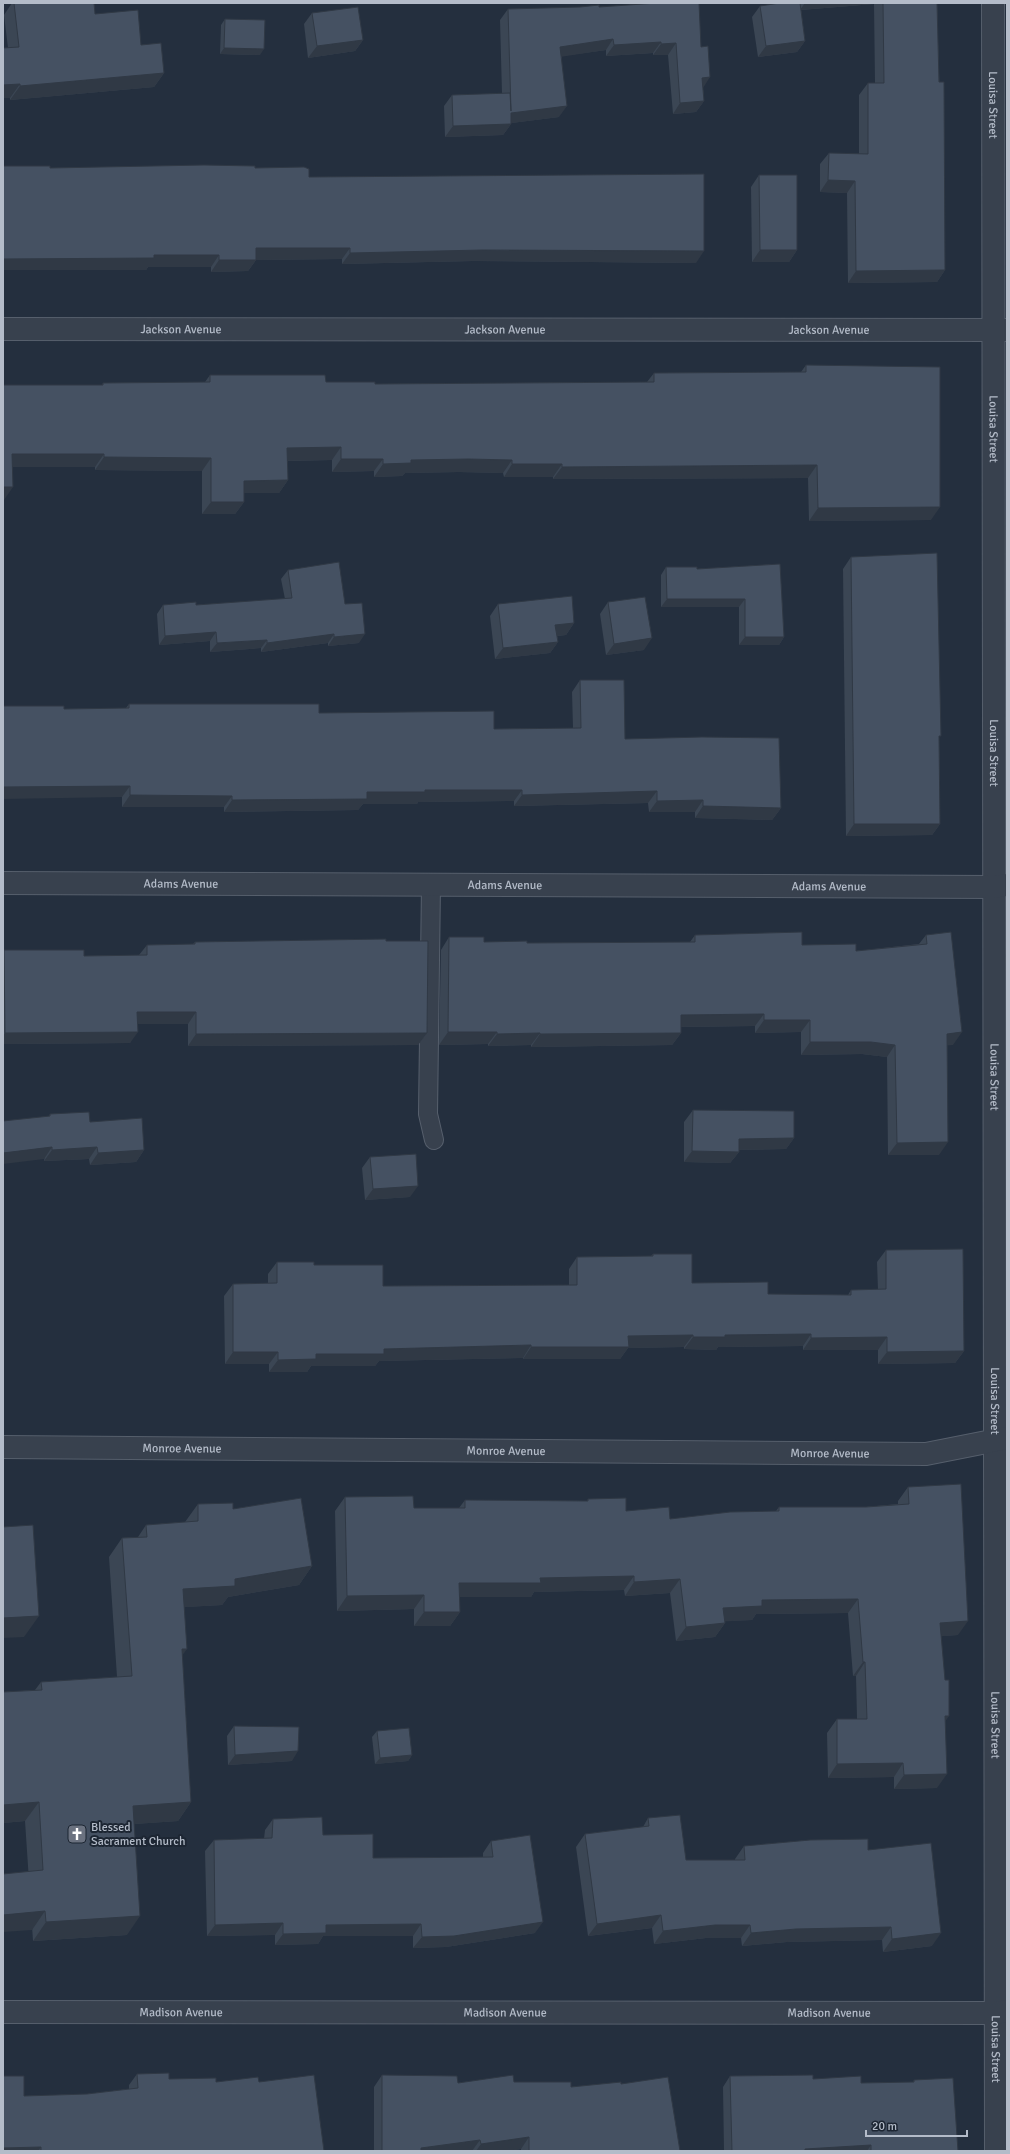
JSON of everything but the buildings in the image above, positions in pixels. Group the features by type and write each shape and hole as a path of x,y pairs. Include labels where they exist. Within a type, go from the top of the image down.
{"street":[{"name":"Louisa Street","path":"993,3 1000,330 1001,886 1001,2012 996,2151"},
{"name":"Jackson Avenue","path":"3,329 1000,330"},
{"name":"Adams Avenue","path":"3,883 1001,886"},
{"name":"Monroe Avenue","path":"3,1447 926,1454 1001,1439"},
{"name":"Madison Avenue","path":"3,2012 1001,2012"}],"lane":[{"path":"431,884 428,1114 434,1140"}],"place":[{"name":"Blessed Sacrament Church","path":"77,1834"}]}
